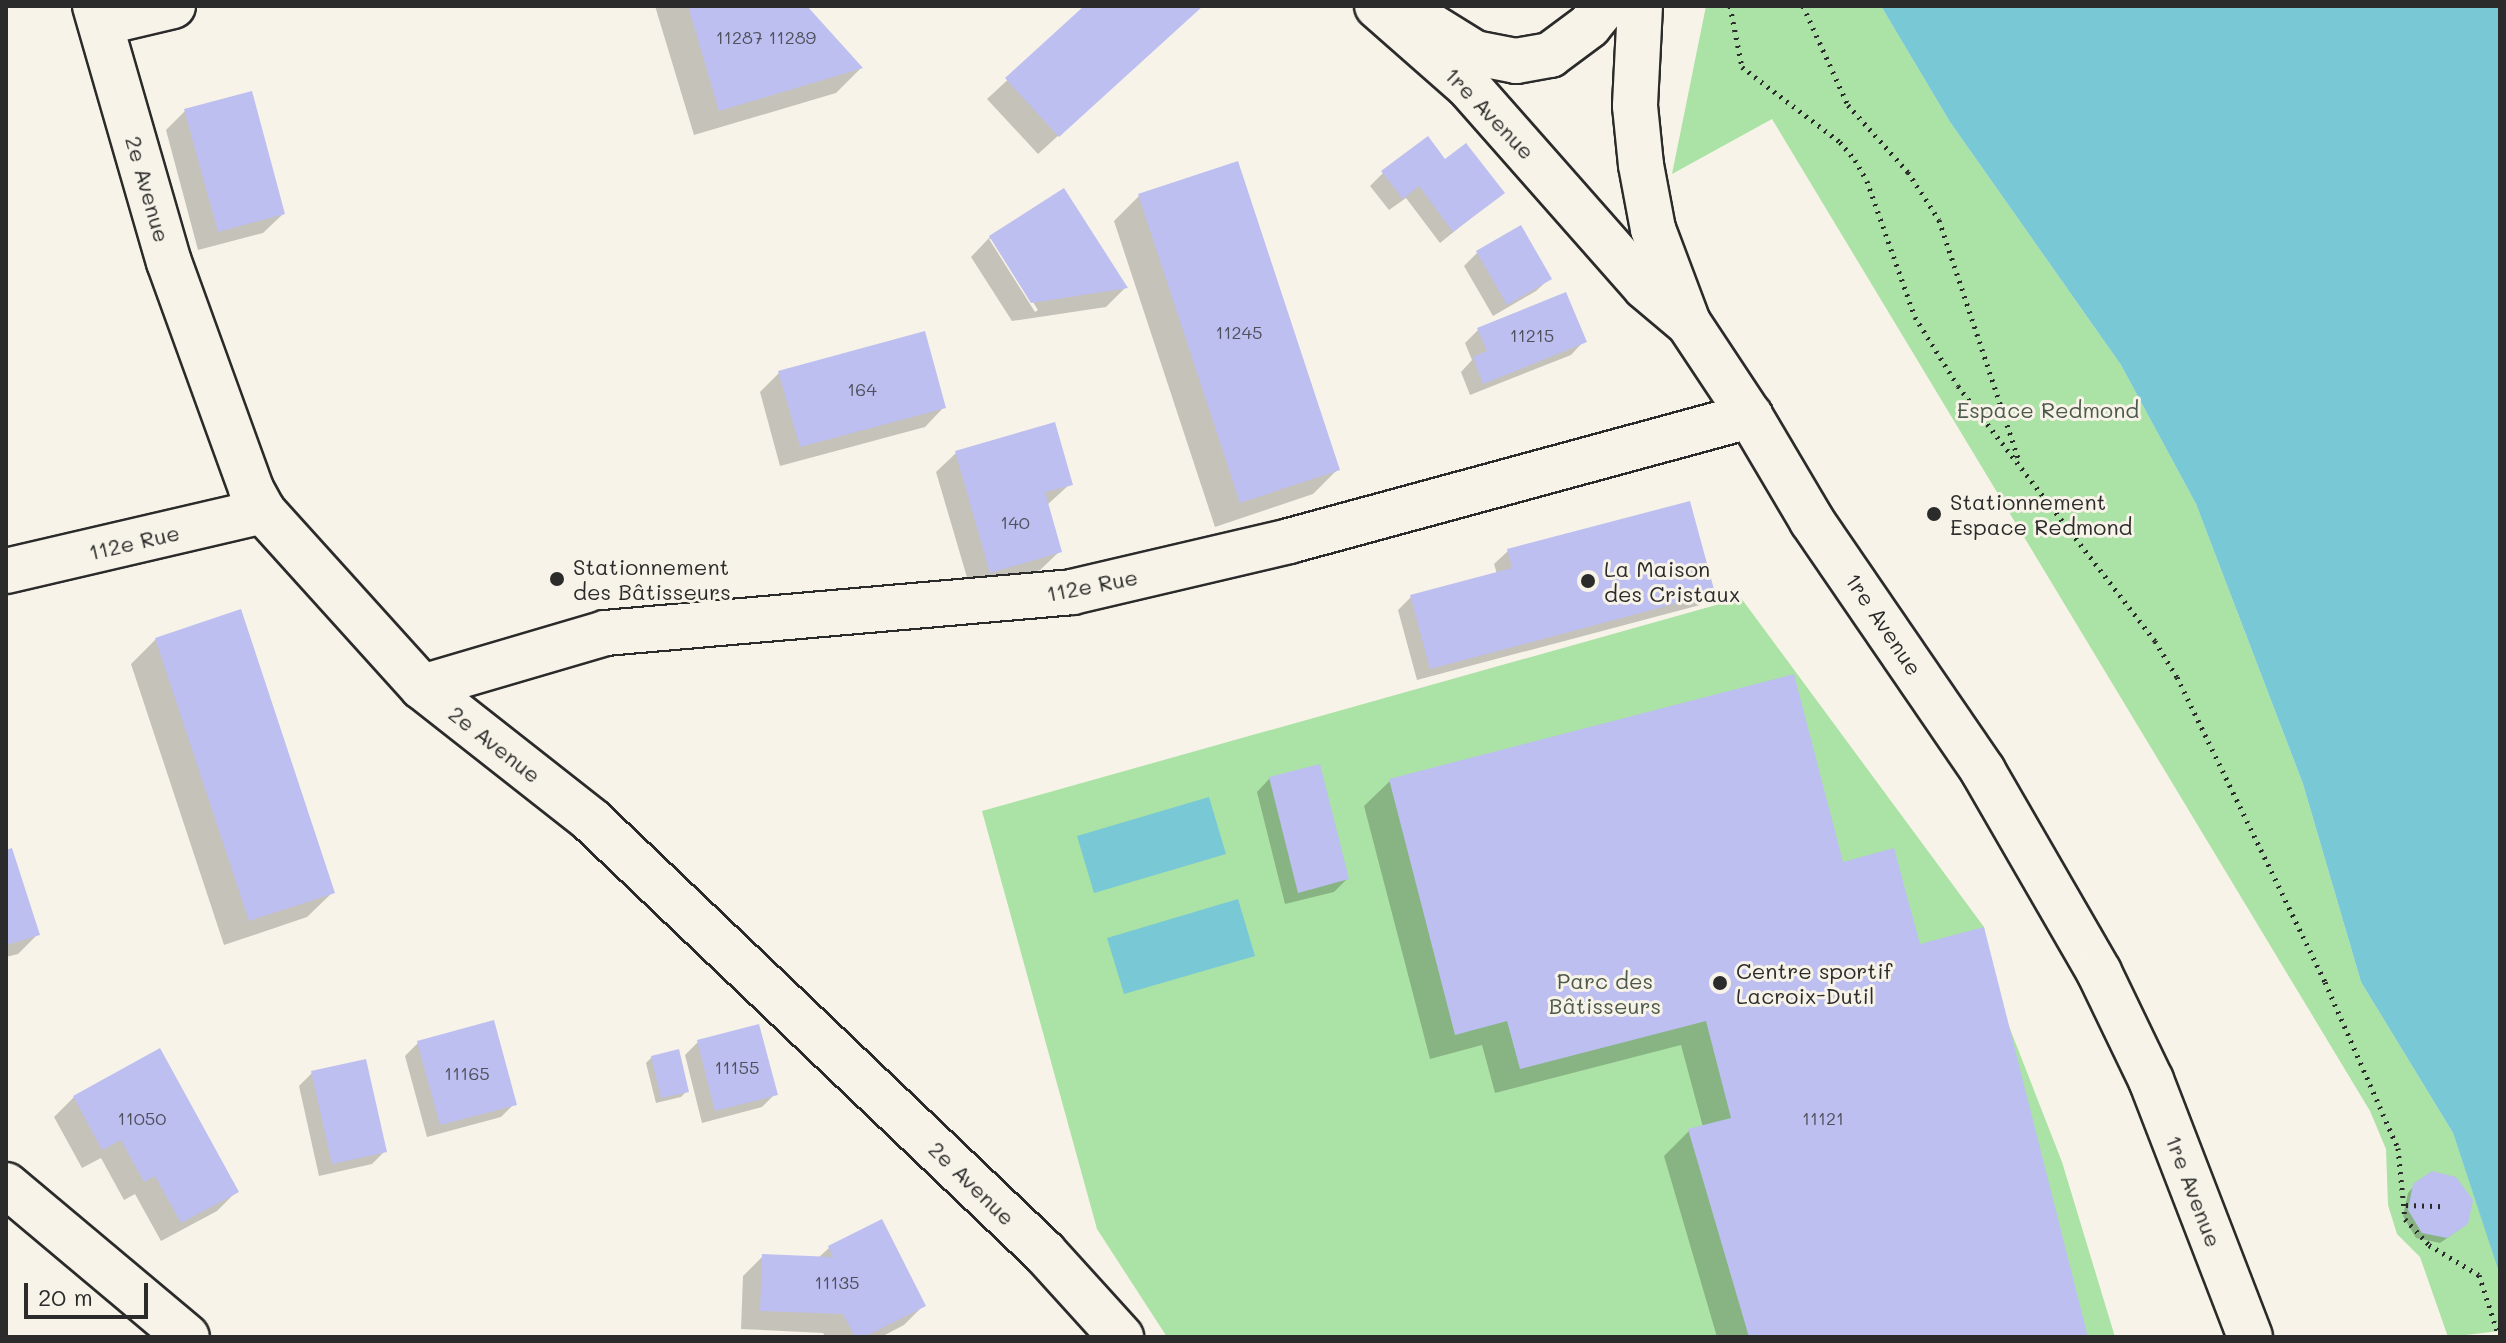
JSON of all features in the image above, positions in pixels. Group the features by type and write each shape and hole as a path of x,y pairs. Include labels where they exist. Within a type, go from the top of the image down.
{"street":[{"path":"98,15 173,6"},
{"name":"1re Avenue","path":"1377,6 1468,86 1645,287 1689,324 1750,416 1812,521 1983,771 2099,972 2151,1080 2250,1337"},
{"path":"1398,6 1475,53 1516,61 1550,55 1589,26 1605,6"},
{"path":"1640,6 1635,106 1641,165 1653,229 1689,324"},
{"name":"2e Avenue","path":"98,15 169,262 251,489 263,511 422,687 592,821 1044,1252 1121,1337"},
{"name":"112e Rue","path":"422,687 605,633 1072,592 1289,541 1750,416"},
{"name":"112e Rue","path":"6,571 263,511"},
{"path":"6,1185 187,1337"}],"path":[{"path":"1730,6 1742,67 1761,85 1840,142 1855,160 1867,181 1915,317 1958,386 2155,641 2177,677 2325,982 2398,1148 2405,1219 2414,1232 2479,1275 2499,1337"},
{"path":"1803,6 1848,105 1908,172 1939,220 2019,463"},
{"path":"2406,1205 2443,1206"}],"green space":[{"name":"Espace Redmond","path":"1706,6 1881,6 1950,122 2121,365 2196,504 2303,784 2361,982 2453,1133 2500,1273 2500,1331 2448,1337 2420,1257 2397,1234 2388,1205 2386,1149 2370,1111 1772,119 1672,174"},
{"name":"Parc des Bâtisseurs","path":"1741,598 1984,927 1996,993 2062,1162 2115,1337 1167,1337 1097,1229 982,811"}],"water":[{"path":"1881,6 2500,6 2500,1275 2453,1133 2361,982 2303,784 2196,504 2121,365 1950,122"},
{"path":"1209,797 1226,854 1094,893 1077,836"},
{"path":"1238,899 1255,956 1124,994 1107,938"}],"building":[{"path":"688,6 807,6 863,68 719,111"},
{"path":"1084,6 1203,6 1059,137 1005,78"},
{"path":"252,91 285,214 218,232 184,109"},
{"path":"1428,136 1445,159 1466,143 1505,193 1453,232 1419,186 1403,199 1381,171"},
{"path":"1238,161 1340,470 1240,503 1138,194"},
{"path":"1064,188 1128,288 1031,303 989,236"},
{"path":"1521,225 1552,279 1507,305 1476,251"},
{"path":"1566,292 1587,342 1483,384 1473,357 1487,351 1477,328"},
{"path":"925,331 946,408 800,447 778,371"},
{"path":"1055,422 1073,485 1045,492 1062,552 990,573 955,451"},
{"name":"La Maison des Cristaux","path":"1690,501 1715,593 1430,669 1410,595 1512,568 1507,549"},
{"path":"241,609 335,893 249,921 155,638"},
{"name":"Centre sportif Lacroix-Dutil","path":"1794,674 1843,862 1894,848 1920,944 1984,927 2088,1337 1749,1337 1688,1129 1731,1118 1706,1021 1520,1069 1507,1021 1455,1035 1389,779"},
{"path":"1320,764 1349,879 1298,893 1269,777"},
{"path":"12,848 40,935 6,945 6,850"},
{"path":"494,1020 517,1105 440,1125 417,1041"},
{"path":"759,1024 778,1095 715,1111 697,1040"},
{"path":"160,1048 239,1192 181,1223 155,1176 144,1182 121,1140 102,1150 73,1096"},
{"path":"679,1049 689,1092 661,1098 651,1056"},
{"path":"366,1059 387,1152 332,1164 311,1071"},
{"path":"2432,1171 2456,1177 2473,1200 2468,1224 2447,1238 2422,1233 2408,1210 2413,1184"},
{"path":"882,1219 926,1306 864,1337 855,1337 843,1314 760,1311 762,1254 833,1257 828,1246"}],"place":[{"name":"Stationnement Espace Redmond","path":"1934,514"},
{"name":"Stationnement des Bâtisseurs","path":"557,579"},
{"name":"La Maison des Cristaux","path":"1588,581"},
{"name":"Centre sportif Lacroix-Dutil","path":"1720,983"}]}
